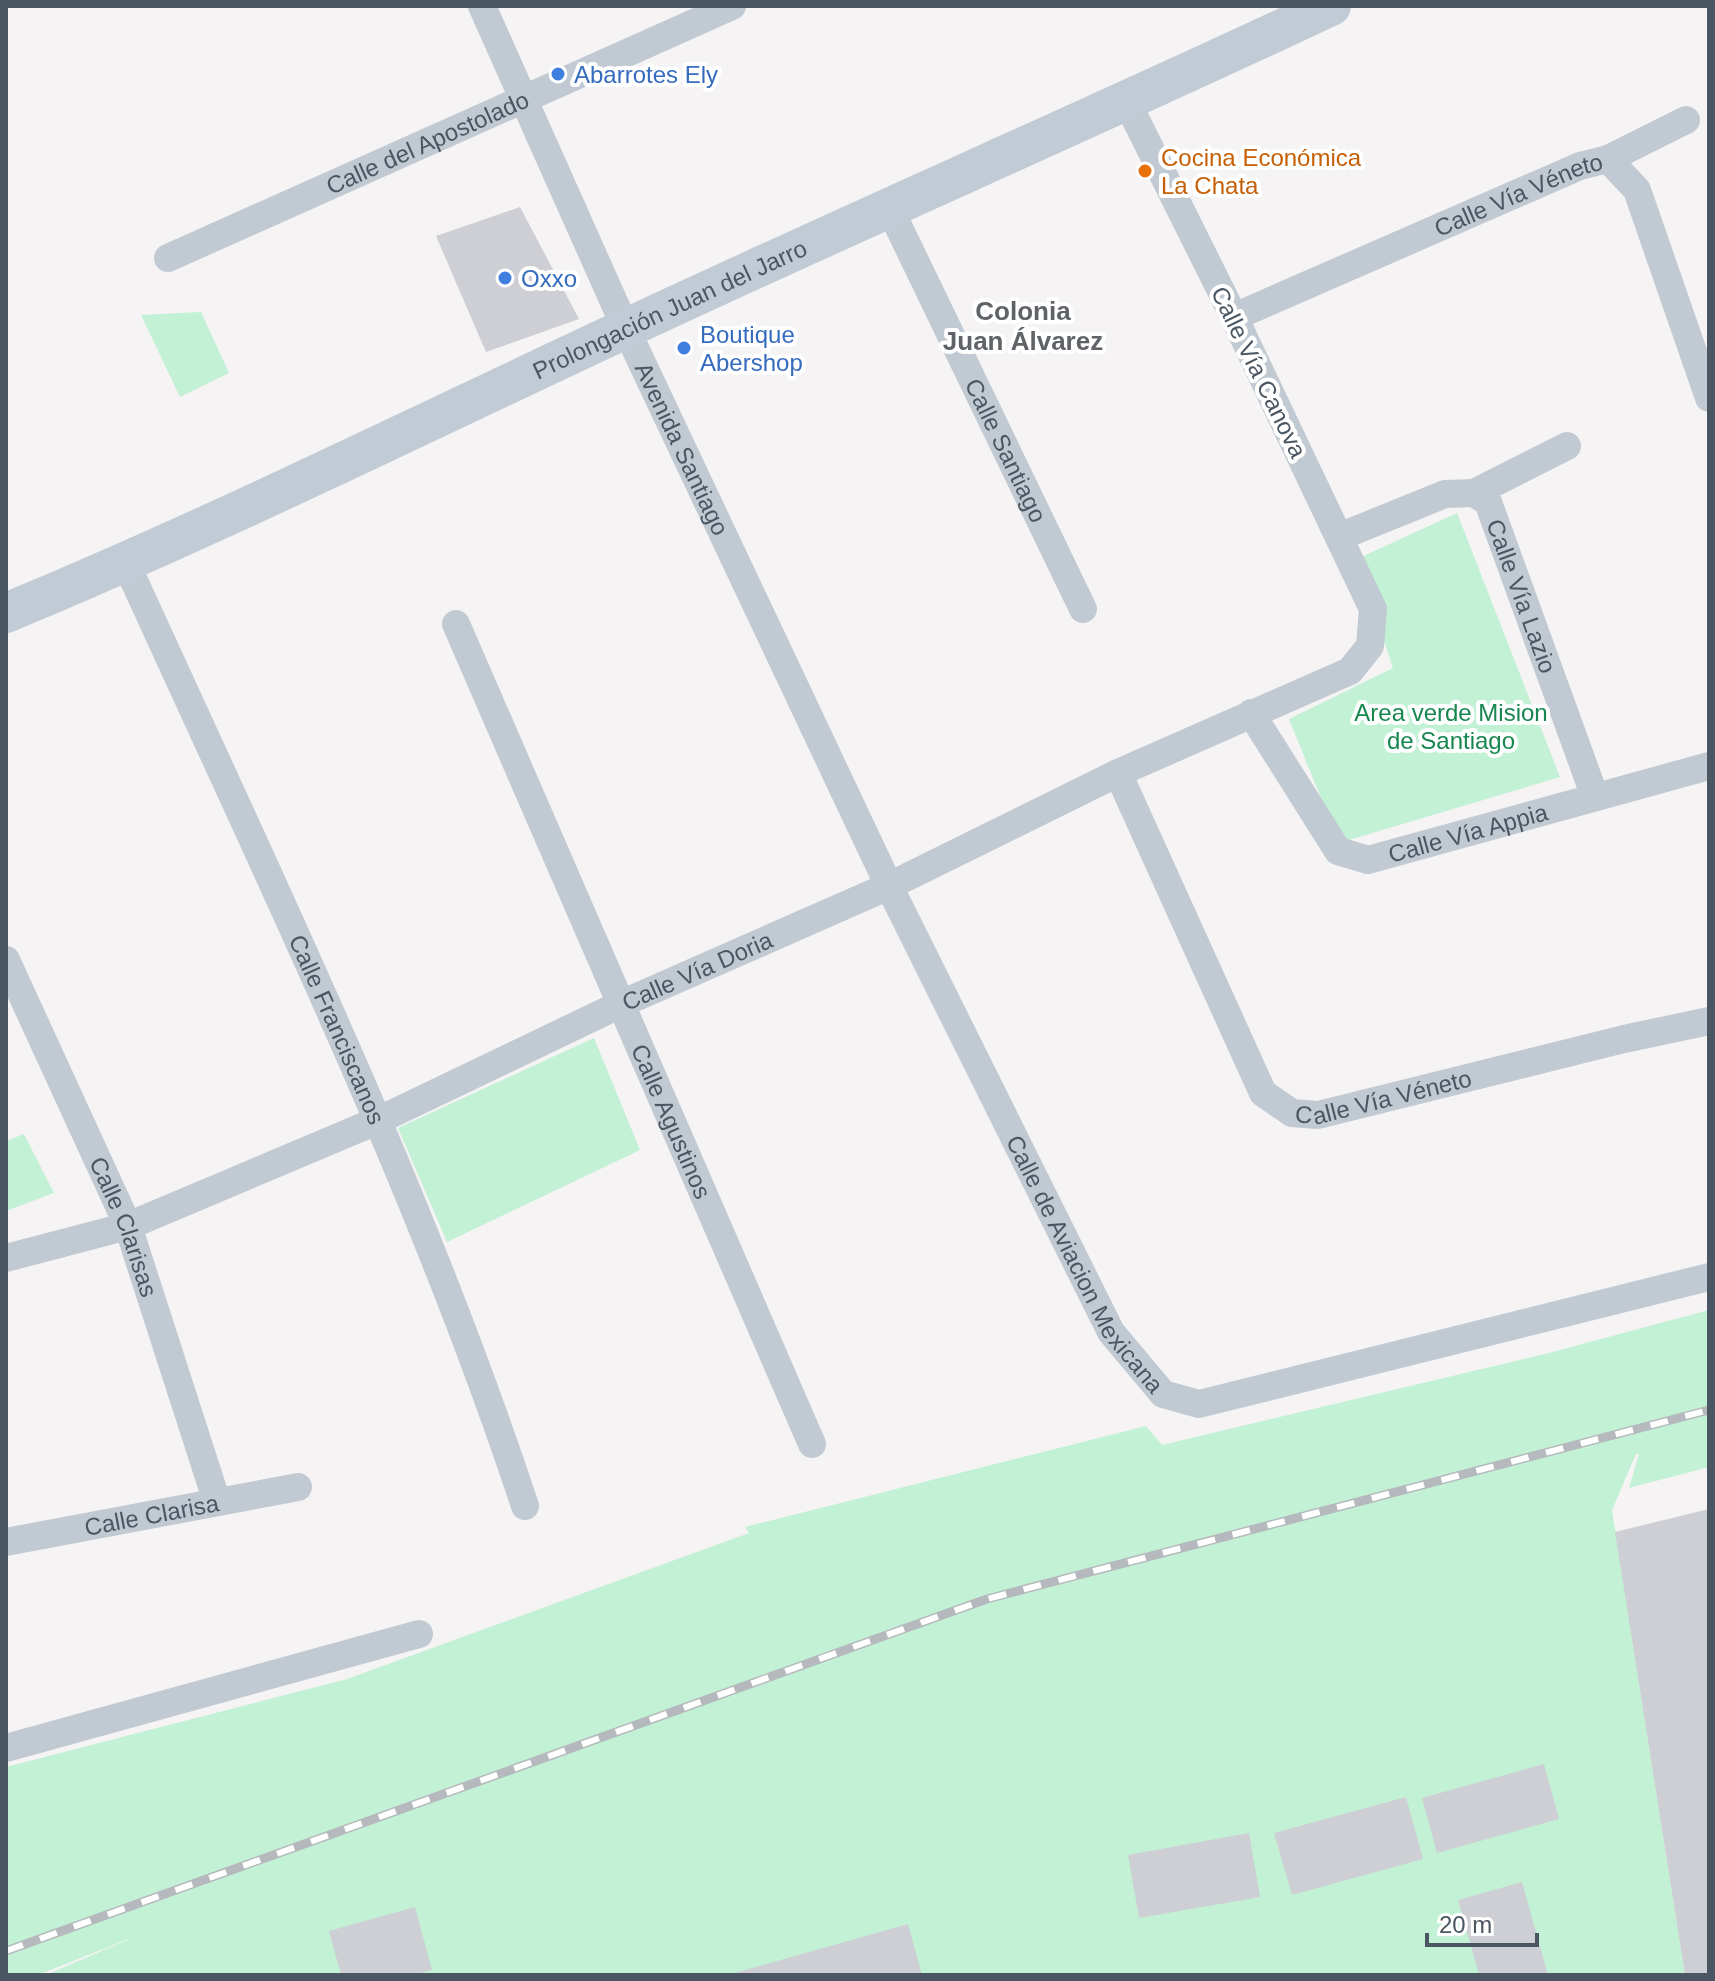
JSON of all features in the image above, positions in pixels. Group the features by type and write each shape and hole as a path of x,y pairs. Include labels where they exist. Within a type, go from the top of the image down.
{"main road":[{"name":"Prolongación Juan del Jarro","path":"6,613 126,563 889,207 1127,102 1331,6"}],"street":[{"name":"Avenida Santiago","path":"482,6 626,329 889,886"},
{"name":"Calle del Apostolado","path":"168,258 732,6"},
{"name":"Calle Vía Canova","path":"1127,102 1234,317 1373,609 1370,646"},
{"path":"1608,159 1686,120"},
{"name":"Calle Vía Véneto","path":"1234,317 1580,166 1608,159 1637,190 1709,398"},
{"name":"Calle Santiago","path":"889,207 1083,609"},
{"path":"1474,493 1567,446"},
{"name":"Calle Vía Lazio","path":"1339,537 1445,494 1474,493 1488,502 1595,797"},
{"name":"Calle Franciscanos","path":"126,563 379,1120 486,1388 525,1506"},
{"name":"Calle Agustinos","path":"456,624 812,1444"},
{"name":"Calle Vía Doria","path":"6,1258 128,1226 379,1120 621,1004 889,886 1118,773 1350,671 1370,646"},
{"name":"Calle Vía Appia","path":"1251,713 1338,851 1368,860 1709,766"},
{"name":"Calle Vía Véneto","path":"1118,773 1263,1093 1292,1113 1318,1115 1709,1021"},
{"name":"Calle de Aviacion Mexicana","path":"889,886 1111,1332 1163,1394 1199,1404 1709,1277"},
{"name":"Calle Clarisas","path":"6,960 128,1226 217,1502"},
{"name":"Calle Clarisa","path":"6,1542 298,1487"},
{"path":"6,1748 419,1634"}],"green space":[{"path":"201,312 229,373 180,397 141,315"},
{"name":"Area verde Mision de Santiago","path":"1457,513 1560,777 1339,843 1289,719 1393,668 1357,559"},
{"path":"594,1038 640,1150 447,1242 398,1128"},
{"path":"24,1134 54,1193 6,1211 6,1141"},
{"path":"1709,1310 1709,1467 1629,1488 1639,1454 1636,1454 1612,1510 1685,1975 46,1975 141,1934 38,1975 6,1975 6,1767 347,1679 749,1533 745,1527 1146,1426 1162,1445 1545,1354"}],"building":[{"name":"Oxxo","path":"520,207 579,319 486,352 436,236"},
{"path":"1709,1509 1709,1975 1685,1975 1615,1532"},
{"path":"1544,1764 1559,1819 1437,1853 1422,1798"},
{"path":"1406,1797 1423,1859 1292,1895 1274,1833"},
{"path":"1249,1833 1260,1897 1139,1918 1128,1855"},
{"path":"1522,1882 1548,1975 1479,1975 1458,1900"},
{"path":"415,1907 432,1970 414,1975 341,1975 329,1931"},
{"path":"908,1924 922,1975 731,1975 731,1974"}],"railway":[{"path":"6,1951 987,1599 1709,1410"}],"place":[{"name":"Abarrotes Ely","path":"558,74"},
{"name":"Cocina Económica La Chata","path":"1145,171"},
{"name":"Oxxo","path":"505,278"},
{"name":"Boutique Abershop","path":"684,348"}],"district":[{"name":"Colonia Juan Álvarez","path":"1023,326"}]}
